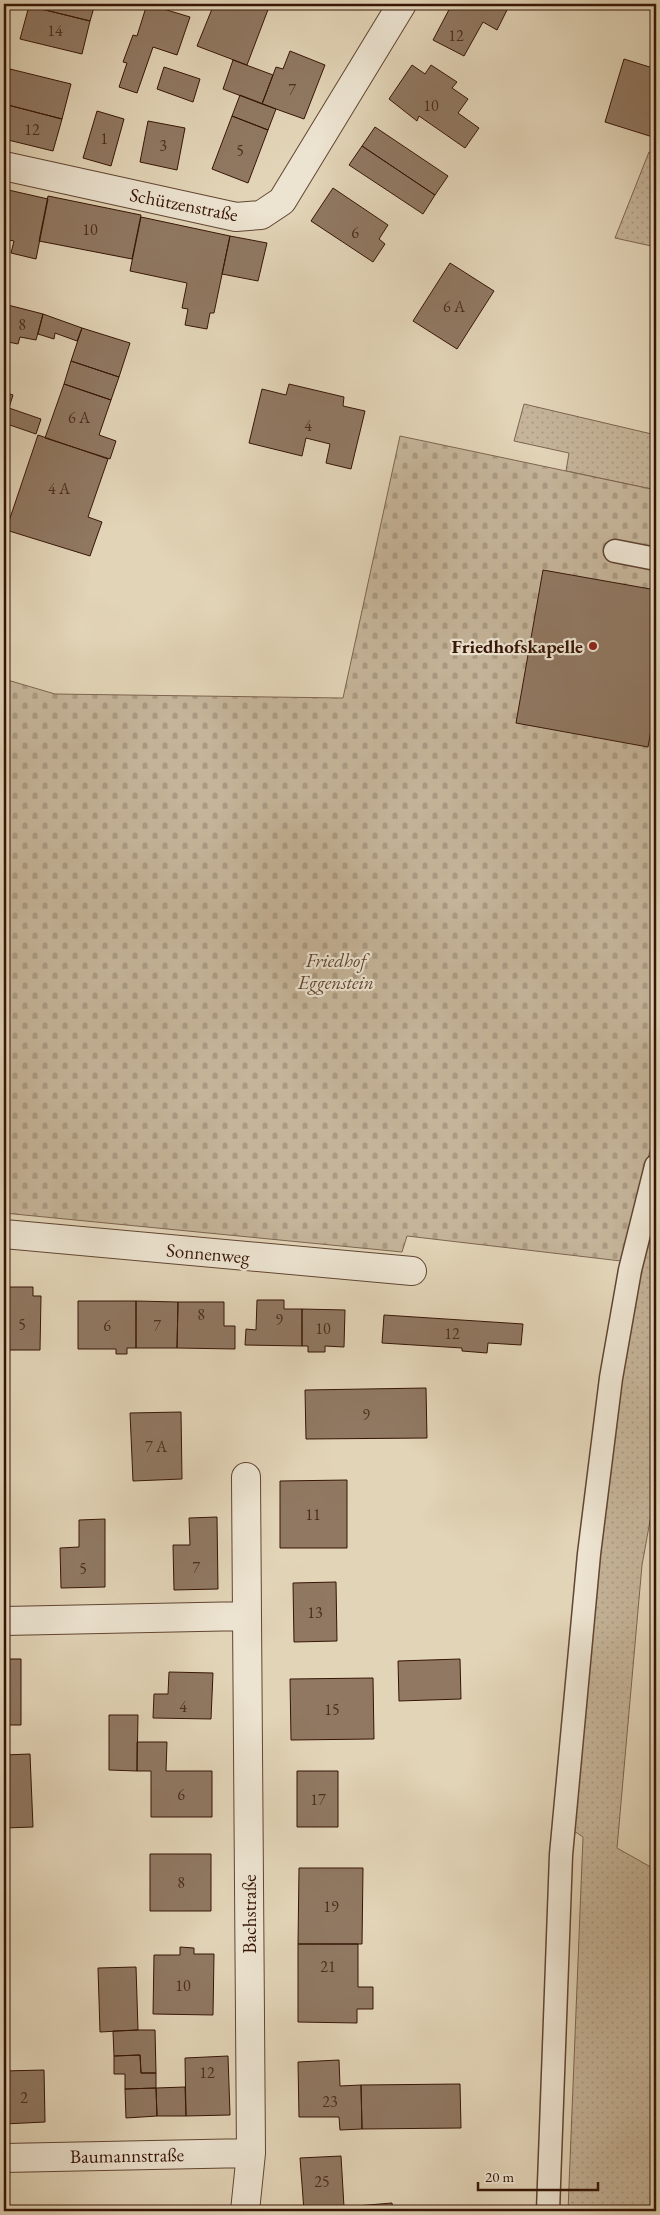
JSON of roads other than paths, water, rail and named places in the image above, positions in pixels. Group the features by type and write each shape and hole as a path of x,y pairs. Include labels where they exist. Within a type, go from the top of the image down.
{"street":[{"name":"Schützenstraße","path":"4,166 236,217 261,215 282,201 402,4"},
{"name":"Sonnenweg","path":"4,1234 412,1272"},
{"name":"Bachstraße","path":"246,1477 251,2153 246,2211"},
{"path":"4,1621 247,1616"},
{"name":"Baumannstraße","path":"4,2158 251,2153"}],"lane":[{"path":"615,551 656,559"},
{"path":"548,2211 561,1854 589,1554 611,1378 630,1270 656,1166"}],"place":[{"name":"Friedhofskapelle","path":"593,646"}],"park label":[{"name":"Friedhof Eggenstein","path":"336,971"}]}
